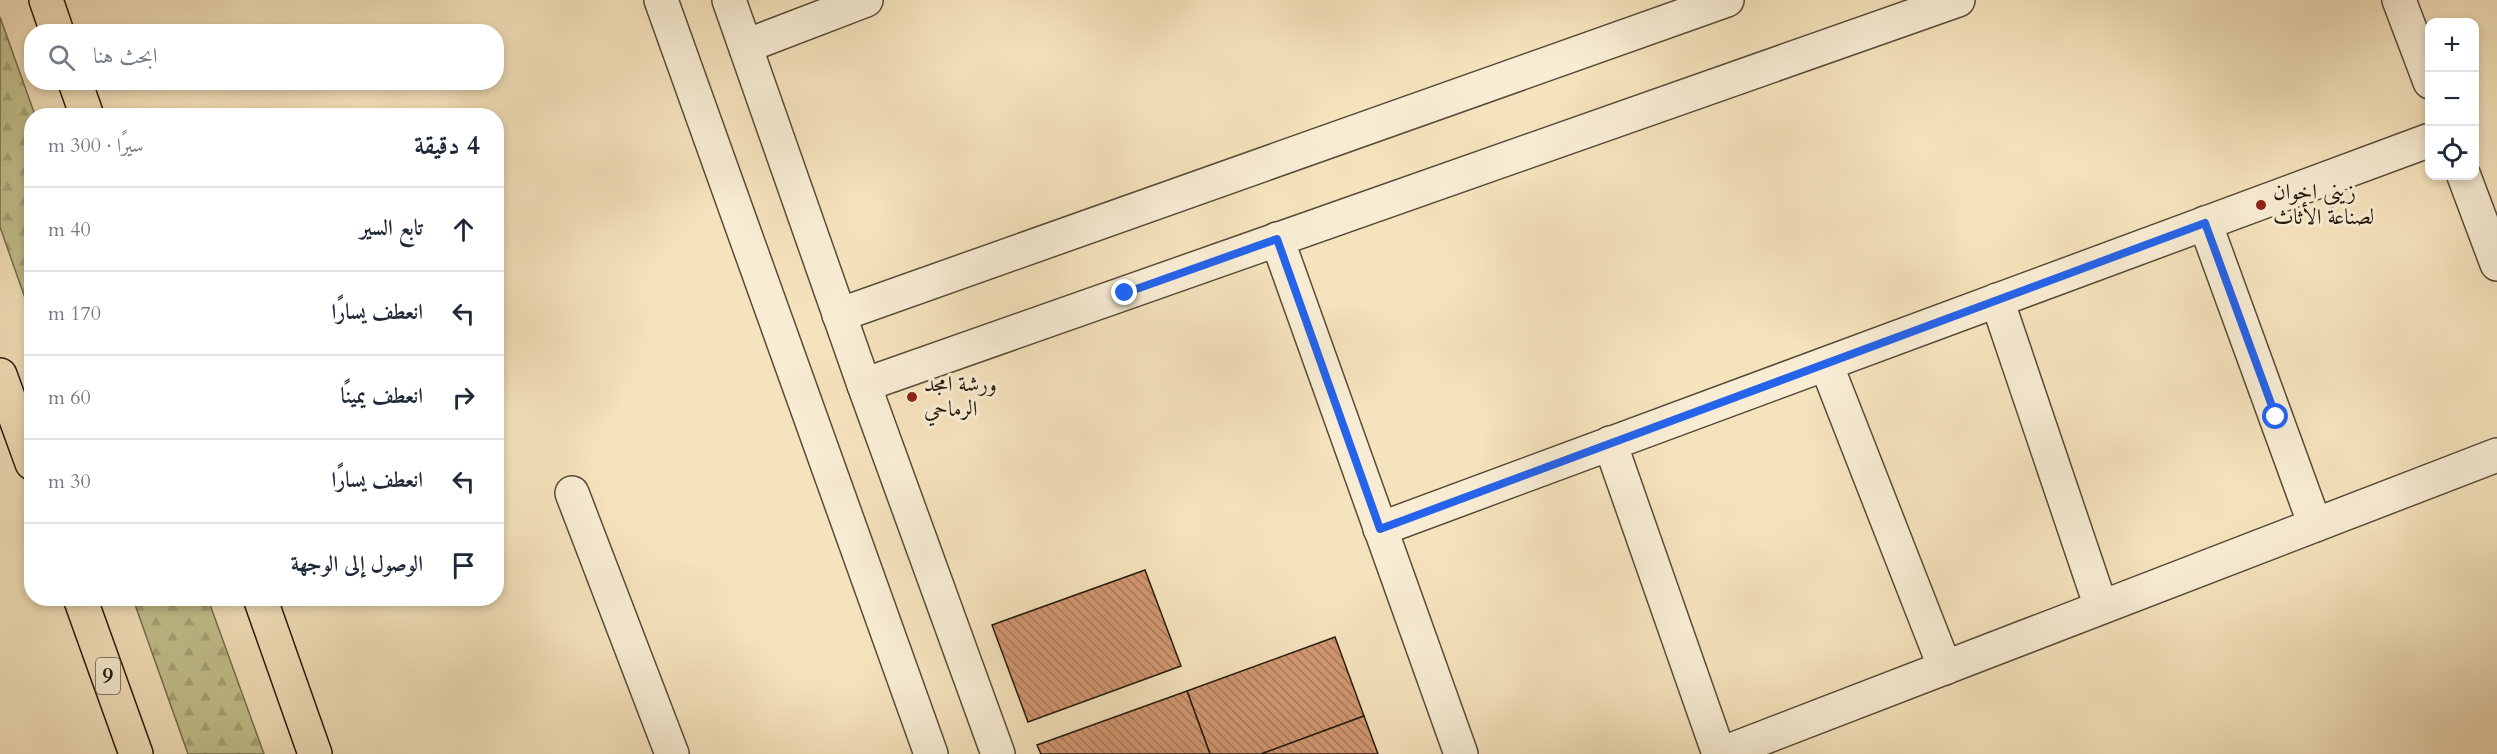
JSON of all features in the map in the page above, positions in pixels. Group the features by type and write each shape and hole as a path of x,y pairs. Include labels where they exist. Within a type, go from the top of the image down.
{"main road":[{"path":"46,0 54,24"},
{"path":"78,90 84,108"},
{"path":"0,375 24,441"},
{"name":"9","path":"83,606 136,754"},
{"path":"263,606 315,754"}],"street":[{"path":"661,0 931,754"},
{"path":"729,0 839,315 998,754"},
{"path":"746,46 866,0"},
{"path":"839,315 1727,0"},
{"path":"864,385 1958,0"},
{"path":"2399,0 2426,72"},
{"path":"1380,529 2425,142"},
{"path":"2466,180 2497,264"},
{"path":"2205,223 2315,525"},
{"path":"1277,239 1461,754"},
{"path":"1997,300 2101,607"},
{"path":"1826,364 1945,668"},
{"path":"1610,443 1720,754 2497,455"},
{"path":"572,494 672,754"}],"green space":[{"path":"0,17 24,84 24,90 26,90 32,108 24,108 24,295 0,227"},
{"path":"135,606 211,606 264,754 188,754"}],"building":[{"path":"1145,570 1181,666 1028,722 992,625"},
{"path":"1335,637 1364,716 1261,754 1210,754 1187,691"},
{"path":"1187,691 1210,754 1041,754 1037,745"},
{"path":"1364,716 1378,754 1261,754"}],"place":[{"name":"زيني اخوان لصناعة الأثاث","path":"2261,205"},
{"name":"ورشة امجد الرماحي","path":"912,397"}],"route":[{"path":"1125,293 1277,239 1380,529 2205,223 2276,417"}]}
